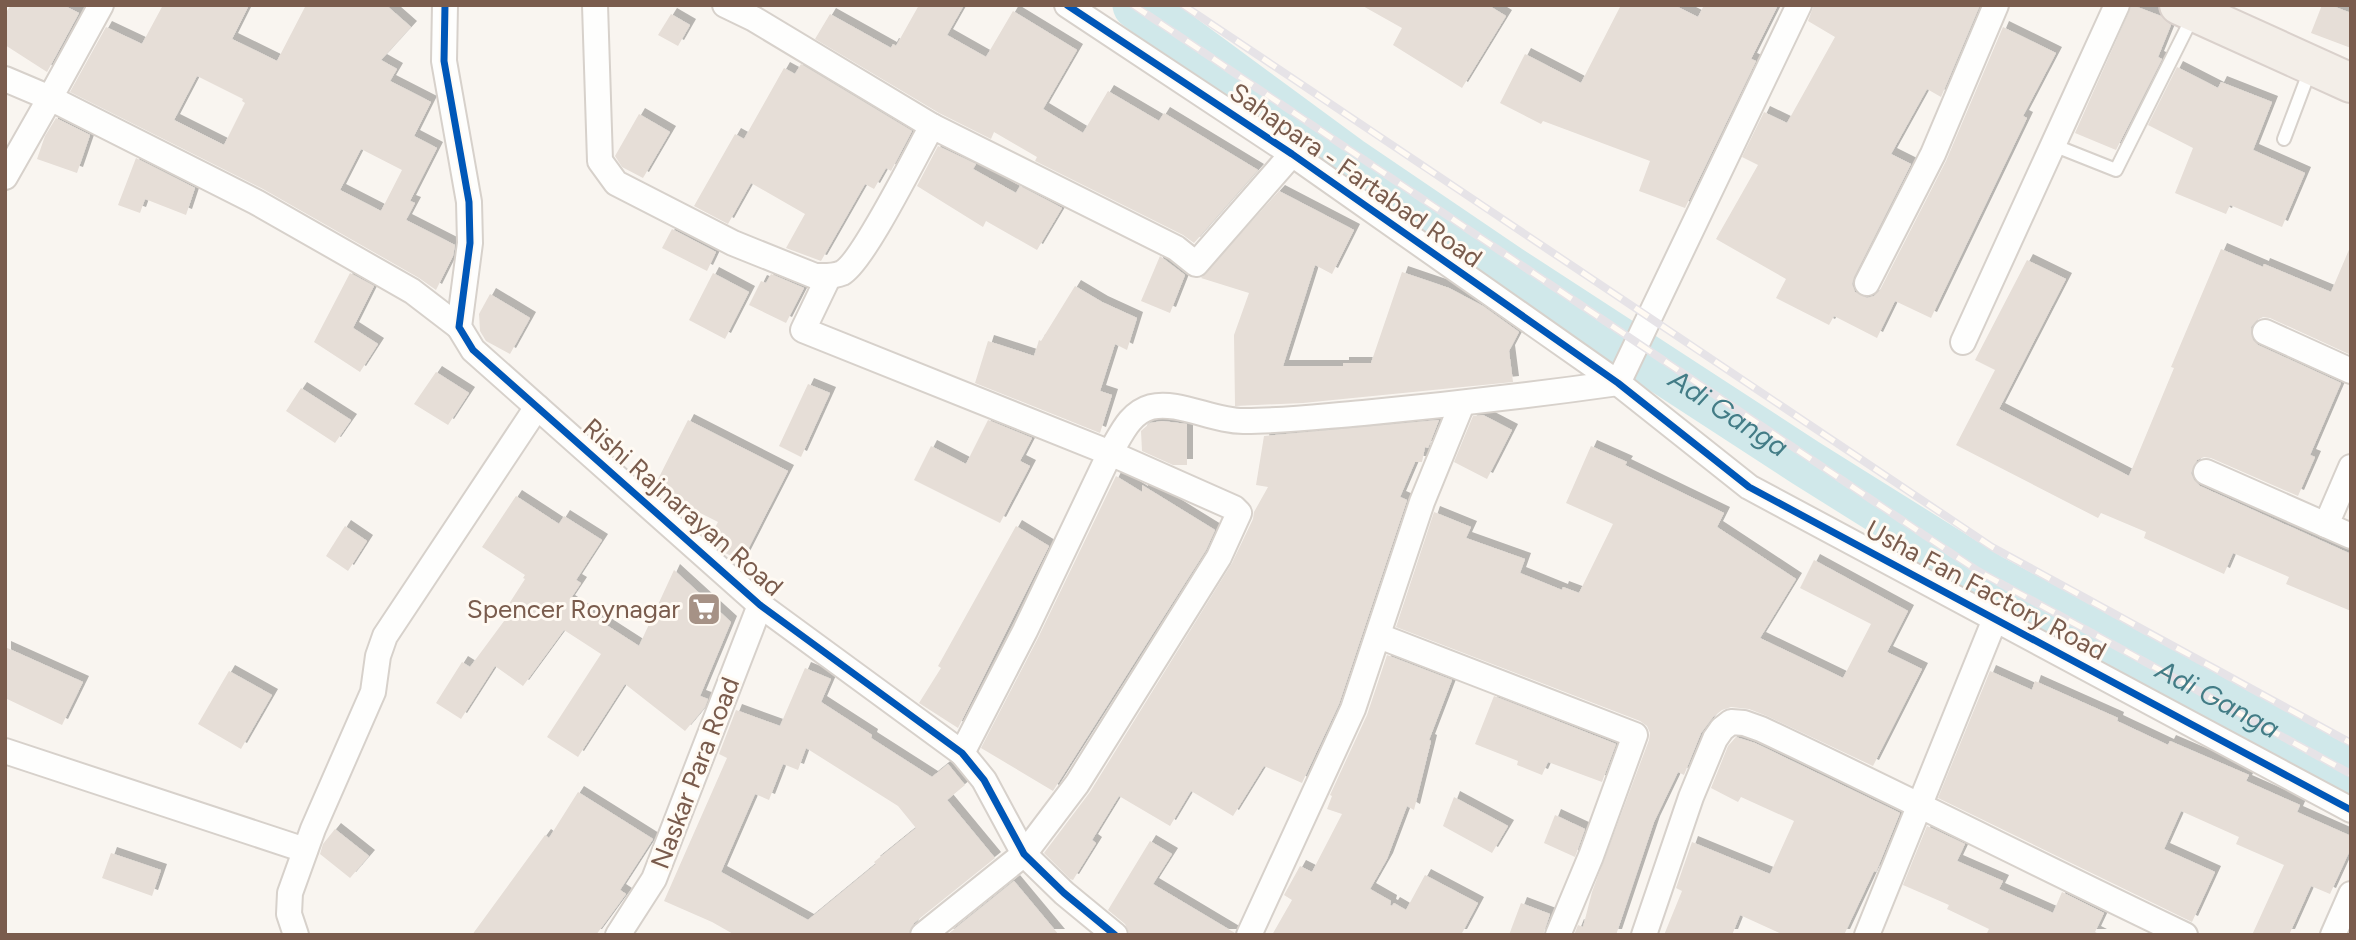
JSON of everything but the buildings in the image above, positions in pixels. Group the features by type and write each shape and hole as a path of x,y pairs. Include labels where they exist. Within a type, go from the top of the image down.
{"main road":[{"path":"2187,9 2351,83"}],"street":[{"path":"5,177 102,5"},
{"path":"445,5 444,61 469,201 470,243 459,327"},
{"path":"595,5 600,161 616,183 733,243 815,276 844,272 866,245 932,126"},
{"path":"725,5 754,19 932,126 1176,248 1196,264 1292,154"},
{"name":"Sahapara - Fartabad Road","path":"1067,5 1292,154 1618,383"},
{"path":"962,753 1025,631 1110,453 1125,425 1140,411 1155,406 1173,406 1214,418 1243,421 1462,404 1618,383 1799,5"},
{"path":"1867,283 1933,154 1996,5"},
{"path":"1963,342 2117,5"},
{"name":"Rishi Rajnarayan Road","path":"5,79 50,98 256,202 412,291 459,327 473,351 760,605 962,753 985,780 1024,854 1115,935"},
{"path":"829,276 803,330 1110,453 1234,508 1239,513 1219,557 1077,784 1024,854 923,935"},
{"path":"2265,332 2351,371"},
{"name":"Usha Fan Factory Road","path":"1618,383 1749,487 2351,810"},
{"path":"1249,935 1353,709 1422,502 1462,404"},
{"path":"296,935 289,915 290,892 305,850 369,703 378,656 385,636 537,407"},
{"path":"2326,525 2351,467"},
{"path":"2206,472 2351,536"},
{"name":"Naskar Para Road","path":"618,935 654,879 760,605"},
{"path":"1867,935 1994,619"},
{"path":"1379,636 1635,735 1591,856 1558,935"},
{"path":"1644,935 1691,797 1715,739 1731,722 1760,729 2185,935"},
{"path":"5,751 305,850"},
{"path":"2333,935 2351,894"}],"lane":[{"path":"2053,145 2116,170 2187,9"},
{"path":"2284,139 2312,66"}],"waterway":[{"name":"Adi Ganga","path":"1137,5 1349,161 1508,269 1806,463 1993,580 2351,771"}],"railway":[{"path":"1133,5 1978,571 2351,774"},
{"path":"1183,5 1992,547 2351,743"}],"cycle path":[{"path":"445,5 444,61 469,202 470,243 459,327 473,350 760,605 962,753 984,780 1024,854 1064,893 1115,935"},
{"path":"1067,5 1292,154 1618,383 1749,487 2351,810"}],"place":[{"name":"Spencer Roynagar","path":"704,609"}]}
